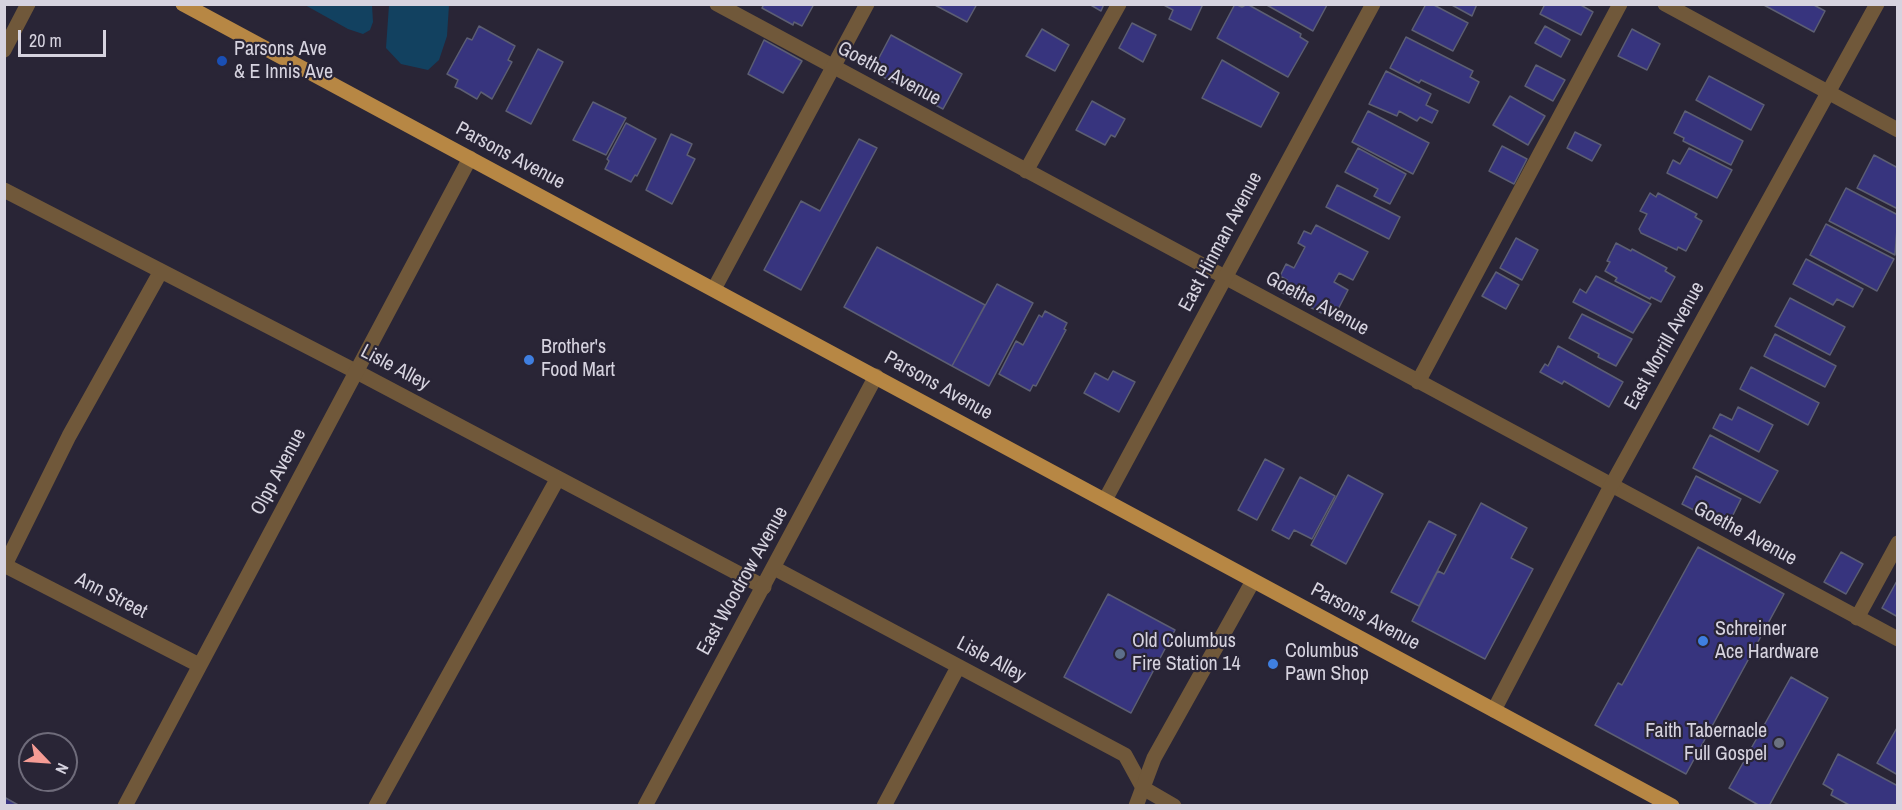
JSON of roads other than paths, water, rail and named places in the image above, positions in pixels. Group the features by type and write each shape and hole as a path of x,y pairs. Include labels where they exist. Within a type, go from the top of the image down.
{"main road":[{"name":"Parsons Avenue","path":"183,4 1672,806"}],"street":[{"path":"4,50 28,4"},
{"name":"Goethe Avenue","path":"717,4 1898,639"},
{"path":"714,289 867,4"},
{"path":"1026,171 1119,4"},
{"name":"East Hinman Avenue","path":"1105,500 1373,4"},
{"path":"1418,382 1620,4"},
{"path":"1665,4 1898,130"},
{"name":"East Morrill Avenue","path":"1494,710 1611,486 1878,4"},
{"name":"Olpp Avenue","path":"125,806 470,158"},
{"name":"Lisle Alley","path":"4,190 357,372 764,587"},
{"path":"5,565 69,436 161,271"},
{"name":"East Woodrow Avenue","path":"645,806 876,376"},
{"path":"376,806 558,478"},
{"path":"1857,618 1898,543"},
{"name":"Ann Street","path":"5,565 199,665"},
{"name":"Lisle Alley","path":"774,568 1125,755 1143,788"},
{"path":"1136,806 1154,758 1253,581"},
{"path":"884,806 958,666"},
{"path":"1143,788 1174,806"}],"water":[{"path":"305,5 372,5 373,22 370,30 363,34 348,29"},
{"path":"389,5 449,5 447,36 439,60 428,70 401,64 386,48"}],"place":[{"name":"Parsons Ave & E Innis Ave","path":"222,61"},
{"name":"Brother's Food Mart","path":"529,360"},
{"name":"Schreiner Ace Hardware","path":"1703,641"},
{"name":"Old Columbus Fire Station 14","path":"1120,654"},
{"name":"Columbus Pawn Shop","path":"1273,664"},
{"name":"Faith Tabernacle Full Gospel","path":"1779,743"}]}
